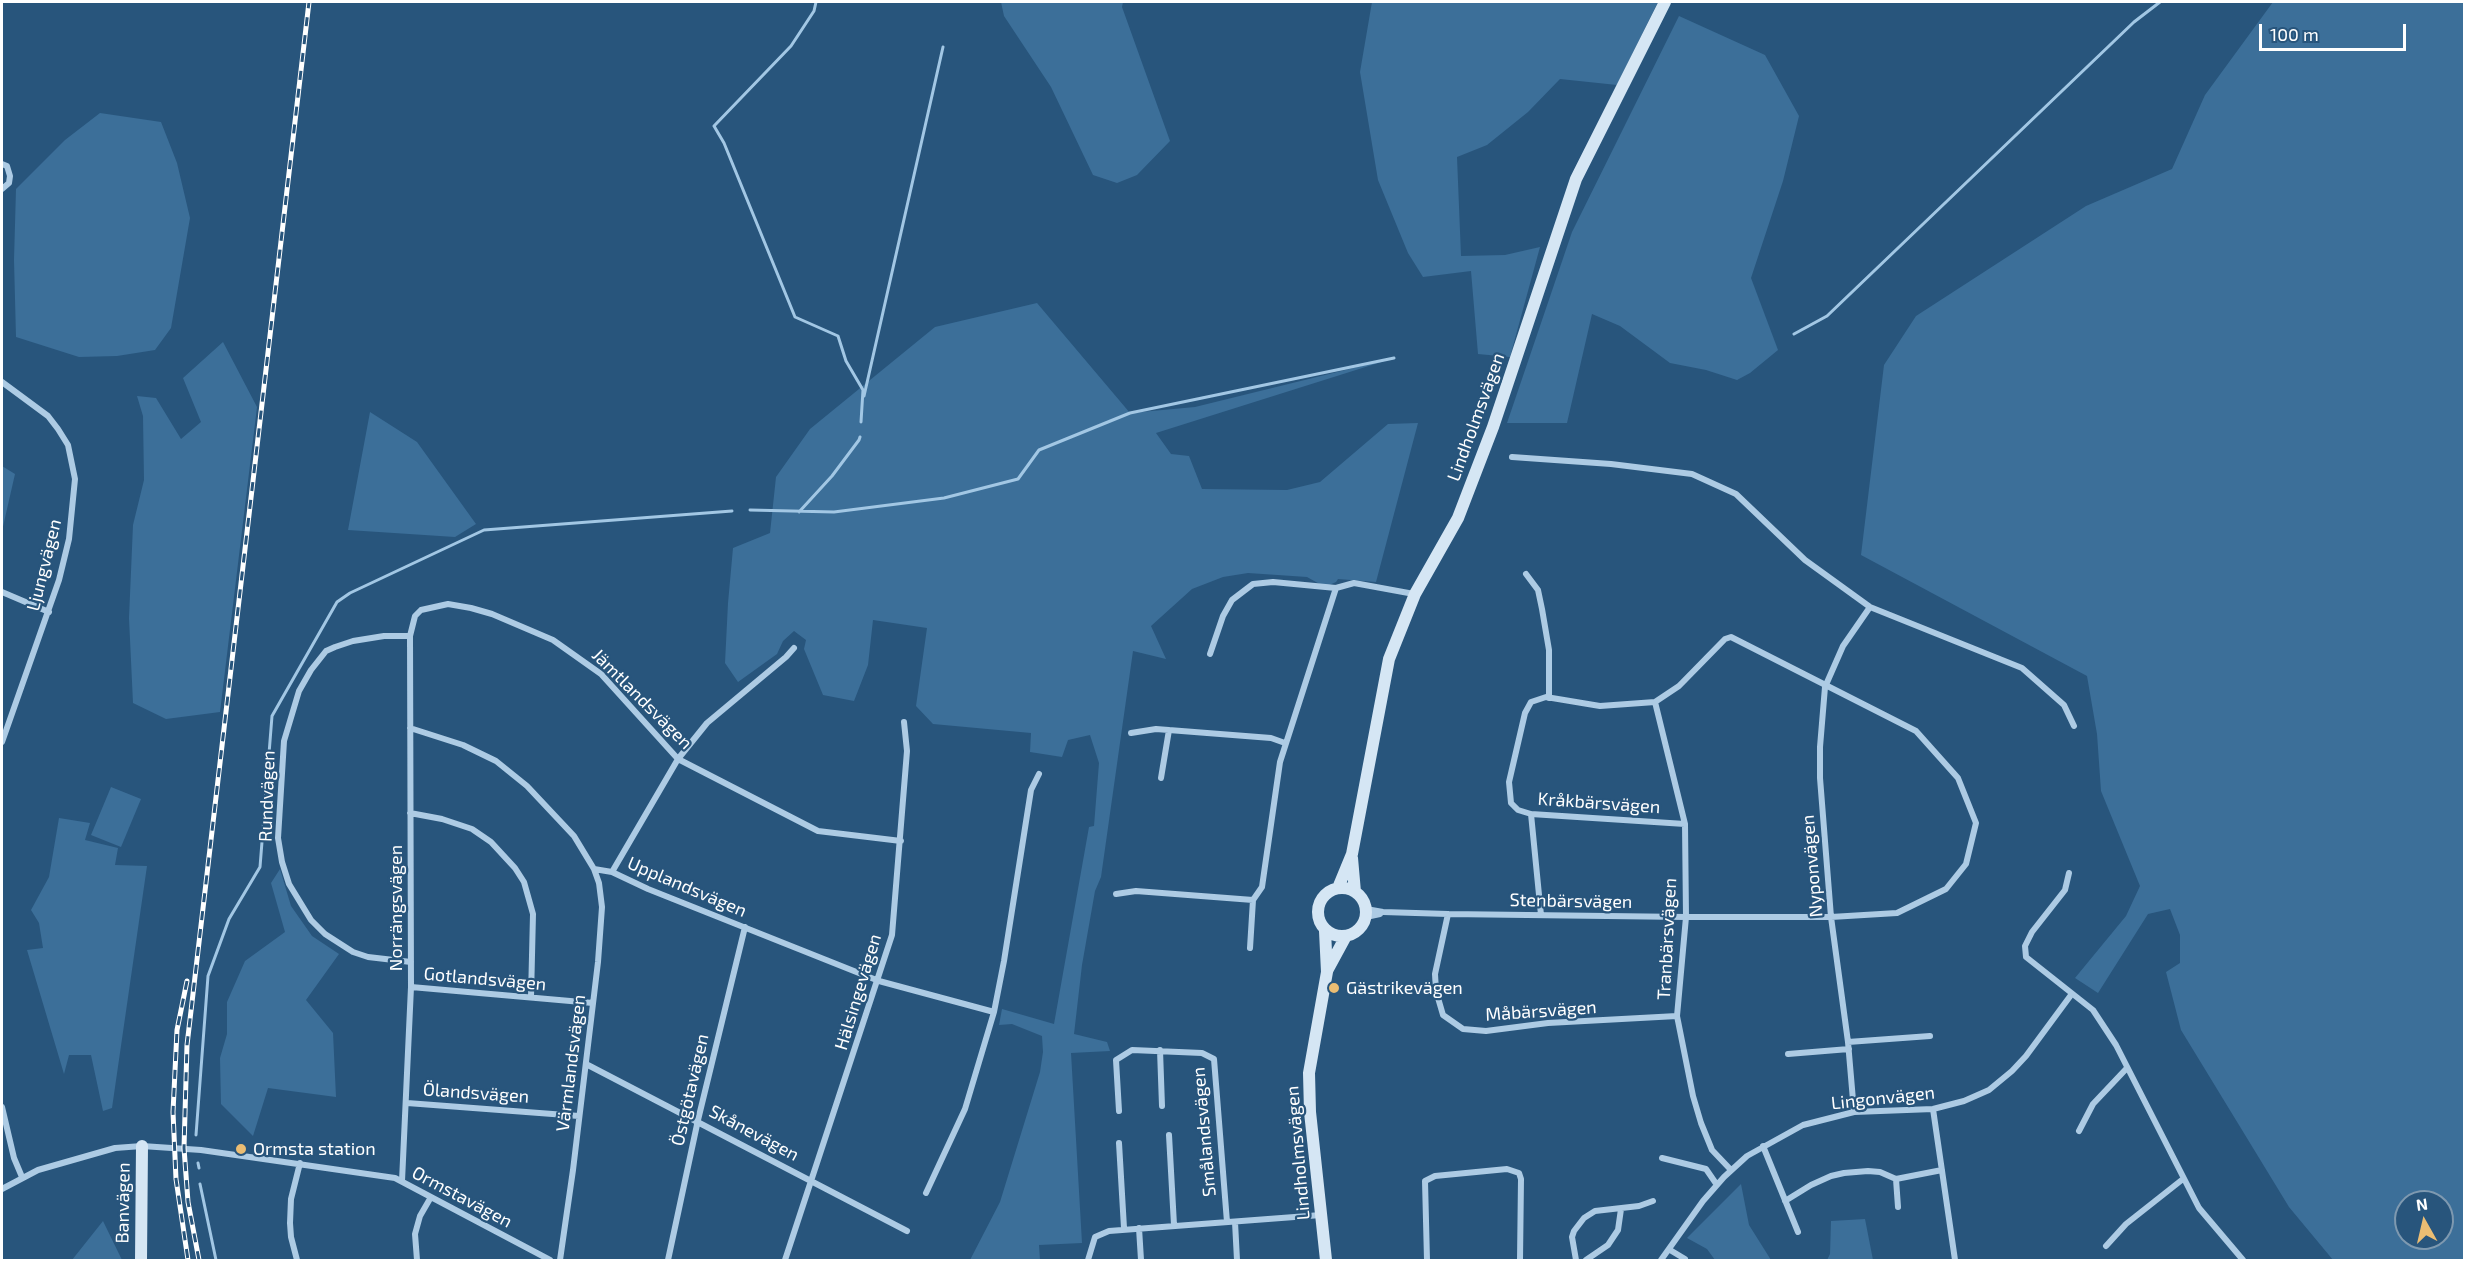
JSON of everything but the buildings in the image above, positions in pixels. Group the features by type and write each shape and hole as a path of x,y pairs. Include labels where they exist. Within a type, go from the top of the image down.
{"main road":[{"name":"Lindholmsvägen","path":"1326,1260 1310,1112 1309,1073 1327,972 1325,931 1317,915 1319,903 1327,893 1338,888 1352,854 1389,659 1415,594 1458,518 1493,427 1576,179 1665,2"},
{"name":"Lindholmsvägen","path":"1327,972 1346,936 1357,932 1366,913 1363,901 1355,892 1352,854"},
{"path":"1338,888 1355,892"},
{"path":"1325,931 1335,936 1346,936"},
{"name":"Banvägen","path":"141,1260 142,1146"}],"street":[{"path":"2,164 7,166 10,176 9,183 2,189"},
{"name":"Ljungvägen","path":"2,382 48,416 68,445 72,461 74,501 69,539 49,612 2,742"},
{"path":"1512,457 1611,464 1692,474 1736,494 1805,560 1870,607 2022,668 2064,705 2074,726"},
{"path":"1526,574 1538,590 1542,609 1549,650 1550,698 1600,706 1655,702"},
{"path":"1210,654 1223,616 1232,600 1253,584 1273,582 1336,588 1354,583 1415,594"},
{"path":"1250,948 1253,900 1262,887 1280,762 1336,588"},
{"path":"2,592 49,612"},
{"name":"Jämtlandsvägen","path":"410,636 415,616 421,610 448,604 492,614 533,631 575,654 601,674 678,759 818,831 901,841"},
{"path":"1825,687 1843,646 1870,607"},
{"name":"Norrängsvägen","path":"402,1181 411,987 410,636"},
{"name":"Rundvägen","path":"410,636 363,639 335,647 326,651 311,670 299,691 284,741 278,838 289,884 306,913 325,934 353,952 368,957 411,962"},
{"name":"Stenbärsvägen","path":"1366,913 1831,917 1897,913 1946,889 1966,864 1976,823 1958,778 1916,731 1825,687 1731,637 1725,639 1679,686 1655,702"},
{"path":"612,872 678,759 708,723 794,648"},
{"name":"Nyponvägen","path":"1825,687 1820,778 1831,917 1849,1049 1854,1112"},
{"name":"Kråkbärsvägen","path":"1550,698 1531,702 1525,713 1509,782 1511,803 1518,810 1531,814 1685,824"},
{"name":"Tranbärsvägen","path":"1655,702 1685,824 1686,917 1677,1016 1693,1096 1701,1123 1712,1150 1731,1170"},
{"name":"Hälsingevägen","path":"785,1260 879,981 892,935 908,751 904,722"},
{"path":"410,728 463,745 496,761 527,786 574,836 594,869"},
{"path":"1131,733 1156,729 1271,738 1285,743"},
{"path":"1161,778 1169,730"},
{"path":"926,1193 966,1109 994,1012 1005,961 1031,790 1039,774"},
{"path":"410,813 442,819 472,829 491,842 515,868 524,882 533,914 531,997"},
{"path":"1531,814 1541,915"},
{"name":"Upplandsvägen","path":"594,869 612,872 648,889 879,981 994,1012"},
{"name":"Värmlandsvägen","path":"560,1260 586,1064 602,907 599,883 594,869"},
{"path":"2069,873 2065,890 2032,932 2025,946 2026,957 2093,1010 2116,1045 2199,1208 2243,1260"},
{"path":"1116,894 1136,891 1253,900"},
{"name":"Måbärsvägen","path":"1448,914 1435,974 1436,991 1443,1015 1463,1029 1486,1031 1548,1023 1677,1016"},
{"name":"Östgötavägen","path":"668,1260 698,1120 745,927"},
{"name":"Gotlandsvägen","path":"411,987 593,1003"},
{"name":"Lingonvägen","path":"1661,1260 1702,1201 1731,1170 1763,1146 1803,1125 1854,1112 1933,1109 1964,1101 1989,1090 2026,1056 2071,994"},
{"path":"1848,1042 1930,1036"},
{"path":"1788,1054 1849,1049"},
{"name":"Smålandsvägen","path":"1119,1111 1116,1060 1132,1050 1202,1053 1214,1059 1227,1222"},
{"path":"1160,1050 1162,1106"},
{"name":"Skånevägen","path":"586,1064 698,1120 907,1231"},
{"path":"2079,1131 2093,1104 2127,1068"},
{"name":"Ölandsvägen","path":"407,1103 579,1116"},
{"path":"2,1107 14,1158 22,1177"},
{"path":"1933,1109 1955,1260"},
{"name":"Smålandsvägen","path":"1169,1135 1174,1225"},
{"path":"1119,1143 1124,1228"},
{"name":"Ormstavägen","path":"2,1189 38,1170 115,1148 142,1146 184,1148 300,1163 402,1181 550,1260"},
{"path":"1763,1146 1798,1232"},
{"path":"1662,1158 1706,1169 1717,1185"},
{"path":"297,1260 290,1223 291,1199 300,1163"},
{"path":"1427,1260 1425,1181 1435,1176 1507,1169 1519,1173 1521,1179 1520,1260"},
{"path":"1785,1201 1811,1185 1844,1173 1874,1171 1896,1179 1942,1170"},
{"path":"1896,1179 1898,1206"},
{"path":"2106,1246 2126,1224 2183,1179"},
{"path":"417,1260 415,1234 420,1216 431,1197"},
{"path":"1576,1260 1572,1237 1584,1218 1595,1211 1621,1209 1649,1204 1653,1201"},
{"path":"1586,1260 1608,1245 1618,1230 1621,1209"},
{"name":"Smålandsvägen","path":"1088,1260 1095,1237 1124,1228 1321,1215"},
{"path":"1235,1222 1237,1260"},
{"path":"1139,1228 1141,1260"},
{"path":"1670,1250 1685,1259"}],"shaded area":[{"path":"1001,2 1123,2 1122,7 1170,141 1137,175 1117,183 1093,175 1051,87 1004,16"},
{"path":"1372,2 1658,2 1617,85 1560,79 1528,112 1487,145 1457,157 1461,256 1505,255 1540,247 1510,357 1478,354 1471,271 1423,277 1408,253 1378,180 1360,72"},
{"path":"2273,2 2464,2 2464,1260 2333,1260 2289,1207 2181,1030 2166,972 2180,963 2180,935 2170,909 2148,914 2098,993 2075,978 2126,916 2140,886 2101,791 2097,734 2087,676 1861,555 1884,365 1916,316 2086,206 2172,169 2205,95"},
{"path":"1679,16 1765,55 1799,116 1783,181 1751,278 1778,350 1750,373 1737,380 1706,370 1670,363 1620,326 1592,314 1567,423 1507,423 1572,232"},
{"path":"100,113 161,122 177,163 190,218 171,328 155,350 117,356 79,357 16,337 14,260 16,189 65,140"},
{"path":"1037,303 1130,413 1195,407 1394,358 1156,433 1171,454 1189,456 1202,489 1287,490 1320,482 1388,424 1418,423 1376,582 1338,579 1325,587 1307,577 1248,573 1223,577 1192,589 1151,626 1166,659 1133,651 1101,877 1095,891 1082,965 1074,1034 1107,1042 1110,1051 1071,1053 1082,1243 1039,1245 1040,1260 970,1260 1000,1202 1040,1072 1043,1052 1042,1036 1012,1024 999,1025 1002,1009 1054,1024 1089,827 1094,826 1099,763 1090,735 1068,740 1062,757 1030,752 1031,733 933,724 916,706 927,628 873,620 868,665 854,701 823,695 804,649 806,640 794,631 783,641 777,654 738,682 725,663 728,603 733,548 770,533 776,477 810,429 935,327"},
{"path":"223,342 257,407 220,712 166,719 133,703 129,618 133,525 144,480 143,416 137,396 156,398 181,439 201,422 183,378"},
{"path":"370,412 417,442 476,524 455,537 348,530"},
{"path":"2,466 15,474 2,531"},
{"path":"111,787 141,799 121,847 91,835"},
{"path":"59,818 90,823 85,840 118,848 115,865 147,866 112,1108 103,1111 91,1055 69,1055 64,1074 27,950 43,948 39,923 31,910 49,877"},
{"path":"280,869 291,906 312,936 339,954 306,1000 333,1033 336,1097 268,1088 253,1136 221,1104 220,1058 227,1034 227,1002 245,961 285,932 271,883"},
{"path":"1741,1184 1749,1225 1771,1260 1715,1260 1707,1249 1687,1238"},
{"path":"1865,1219 1873,1260 1827,1260 1830,1254 1831,1221"},
{"path":"103,1221 122,1260 72,1260"}],"waterway":[{"path":"816,2 814,11 791,46 714,126 724,143 795,317 838,336 846,361 863,390 861,422"},
{"path":"1794,334 1827,316 2134,22 2160,2"},
{"path":"864,396 943,47"},
{"path":"750,510 834,512 944,498 1018,479 1039,450 1130,413 1394,358"},
{"path":"799,512 832,476 860,437"},
{"path":"196,1135 208,976 229,919 260,867 272,716 337,602 350,593 484,530 732,511"},
{"path":"198,1163 199,1168"},
{"path":"200,1184 216,1260"}],"railway":[{"path":"199,1260 188,1202 184,1148 187,1045 309,2"},
{"path":"187,981 177,1030 173,1112 176,1179 188,1260"}],"place":[{"name":"Gästrikevägen","path":"1334,988"},
{"name":"Ormsta station","path":"241,1149"}]}
